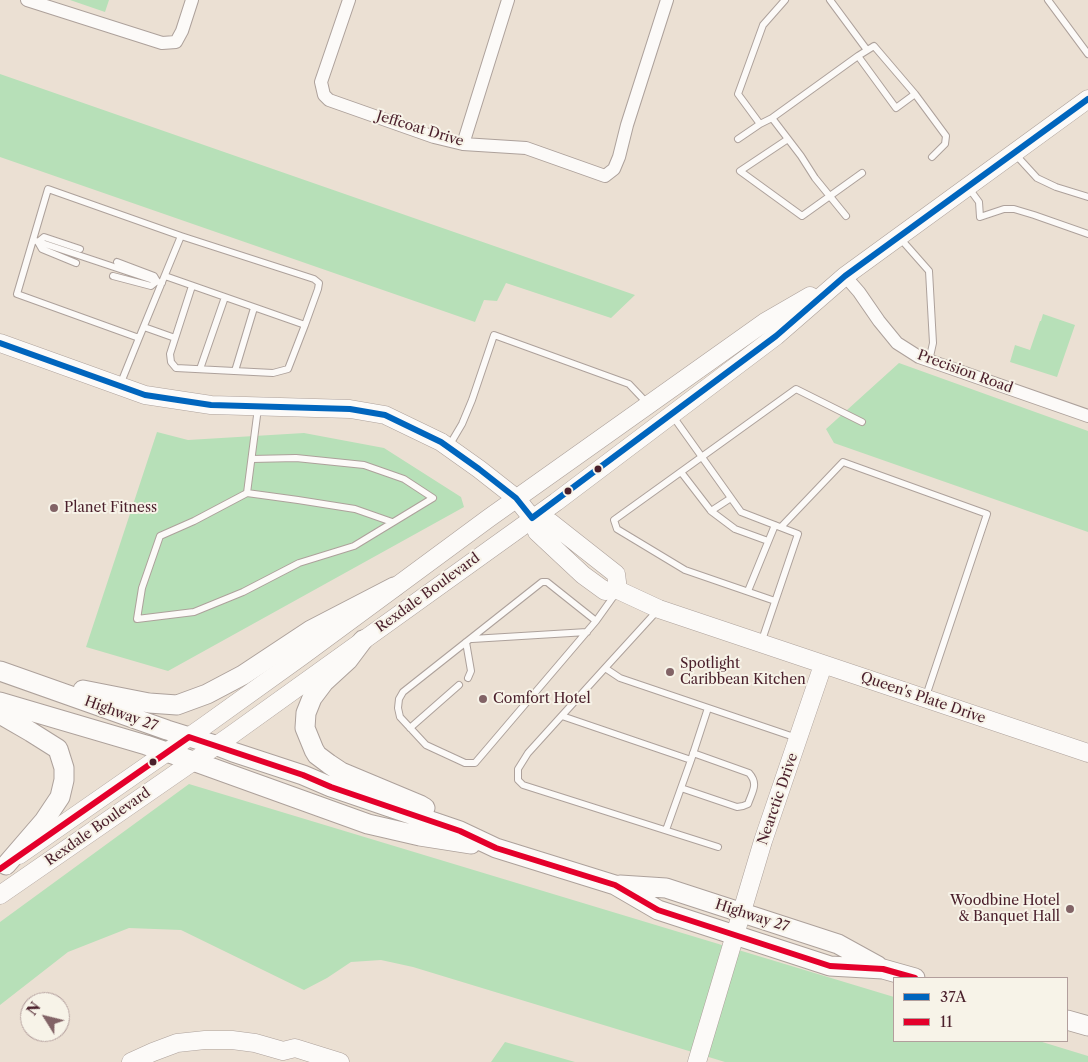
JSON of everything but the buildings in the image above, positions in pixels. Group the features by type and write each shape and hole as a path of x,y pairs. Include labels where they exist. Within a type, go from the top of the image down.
{"main road":[{"name":"Rexdale Boulevard","path":"0,895 193,761 532,518 776,336 845,276 1088,99"},
{"name":"Rexdale Boulevard","path":"3,867 189,737 516,498 765,322 845,276"},
{"name":"Queen's Plate Drive","path":"0,343 145,395 211,405 350,409 386,415 442,442 516,498 532,518 537,532 583,575 605,591 618,590 658,608 1088,753"},
{"path":"26,679 149,703 177,705 206,694 243,675 310,630 394,587"},
{"path":"362,640 348,660 324,682 308,706 305,728 314,750 317,755 342,772 420,805 460,831"},
{"name":"Nearctic Drive","path":"697,1062 763,841 823,665"},
{"name":"Highway 27","path":"0,671 167,730 304,775 460,831 496,848 614,885 658,910 830,966 883,970 911,977"},
{"name":"Highway 27","path":"0,702 146,745 368,824 420,836 496,848"},
{"path":"0,714 58,749 64,768 64,780 60,797 44,821 3,867"},
{"name":"Highway 27","path":"614,885 666,888 838,944 883,970"},
{"path":"1068,1020 1088,1026"},
{"path":"131,1062 177,1044 205,1040 232,1040 255,1043 286,1056 295,1048 340,1062"}],"street":[{"path":"28,0 162,44 176,42 182,31 192,0"},
{"name":"Jeffcoat Drive","path":"349,0 321,82 324,95 329,100 434,137 463,144 526,148 605,176 614,170 619,157 627,125 667,0"},
{"path":"463,144 508,0"},
{"name":"Precision Road","path":"845,276 897,343 919,358 1088,416"}],"lane":[{"path":"760,124 738,94 763,25 784,0"},
{"path":"830,0 867,50"},
{"path":"1048,0 1088,54"},
{"path":"738,139 772,118 874,46 915,94 946,136 945,144 932,157"},
{"path":"858,56 896,108 915,94"},
{"path":"772,118 815,178 846,216"},
{"path":"788,139 740,171 802,216 862,173"},
{"path":"1014,153 1037,178 1088,198"},
{"path":"967,186 979,202 980,217 1004,209 1014,209 1088,234"},
{"path":"139,338 17,294 36,241 48,189 181,236 314,279 319,283 288,369 273,373 176,368 171,362 170,354 192,286"},
{"path":"120,386 161,280 181,236"},
{"path":"899,236 929,271 933,343 929,361"},
{"path":"36,241 44,237 80,249"},
{"path":"36,241 42,249 76,263"},
{"path":"36,241 161,280 192,286 305,325"},
{"path":"117,262 161,280"},
{"path":"113,276 151,286 161,280"},
{"path":"200,369 225,297"},
{"path":"235,371 254,308"},
{"path":"144,327 175,338"},
{"path":"448,447 462,424 472,400 494,335 629,384 648,405"},
{"path":"775,601 685,570 617,529 614,520 796,389 862,422"},
{"path":"247,493 258,406"},
{"path":"671,414 741,512 798,534 761,643"},
{"path":"252,459 296,458 364,465 404,479 433,498 354,546 299,563 243,592 194,612 137,620 142,588 160,536 194,521 247,493 355,509 392,522"},
{"path":"748,591 768,542 778,526 843,462 987,514 925,699"},
{"path":"681,472 711,511 735,529 768,542"},
{"path":"711,511 731,498"},
{"path":"596,621 547,582 542,582 403,692 399,699 400,717 426,745 465,763 475,763 587,632 596,621 618,590"},
{"path":"658,608 528,753 518,769 518,780 523,785 718,847"},
{"path":"468,641 587,632"},
{"path":"468,641 471,671 468,678"},
{"path":"605,668 620,678 799,738"},
{"path":"410,728 459,685"},
{"path":"666,830 708,708"},
{"path":"562,716 749,774 754,778 755,784 748,804 737,807 681,788"}],"green space":[{"path":"70,0 109,0 105,12"},
{"path":"0,74 635,295 611,318 506,283 497,301 484,300 475,322 0,157"},
{"path":"1043,314 1075,325 1057,377 1010,362 1015,345 1030,350"},
{"path":"899,363 1088,431 1088,532 834,443 826,429"},
{"path":"157,432 188,440 304,433 384,448 461,497 464,507 168,671 86,647"},
{"path":"189,784 893,997 893,1042 1042,1042 1088,1056 1088,1062 725,1062 413,967 381,960 351,962 304,990 181,930 129,928 68,952 0,1005 0,922"},
{"path":"505,1042 575,1062 491,1062"}],"transit line":[{"name":"37A","path":"0,343 145,395 211,405 350,409 385,415 441,442 516,498 532,518 776,336 845,276 1088,99"},
{"name":"11","path":"0,869 189,737 460,831 496,848 615,885 658,910 830,966 883,969 911,977"}],"place":[{"name":"Planet Fitness","path":"54,508"},
{"name":"Spotlight Caribbean Kitchen","path":"670,672"},
{"name":"Comfort Hotel","path":"483,699"},
{"name":"Woodbine Hotel & Banquet Hall","path":"1070,909"}]}
